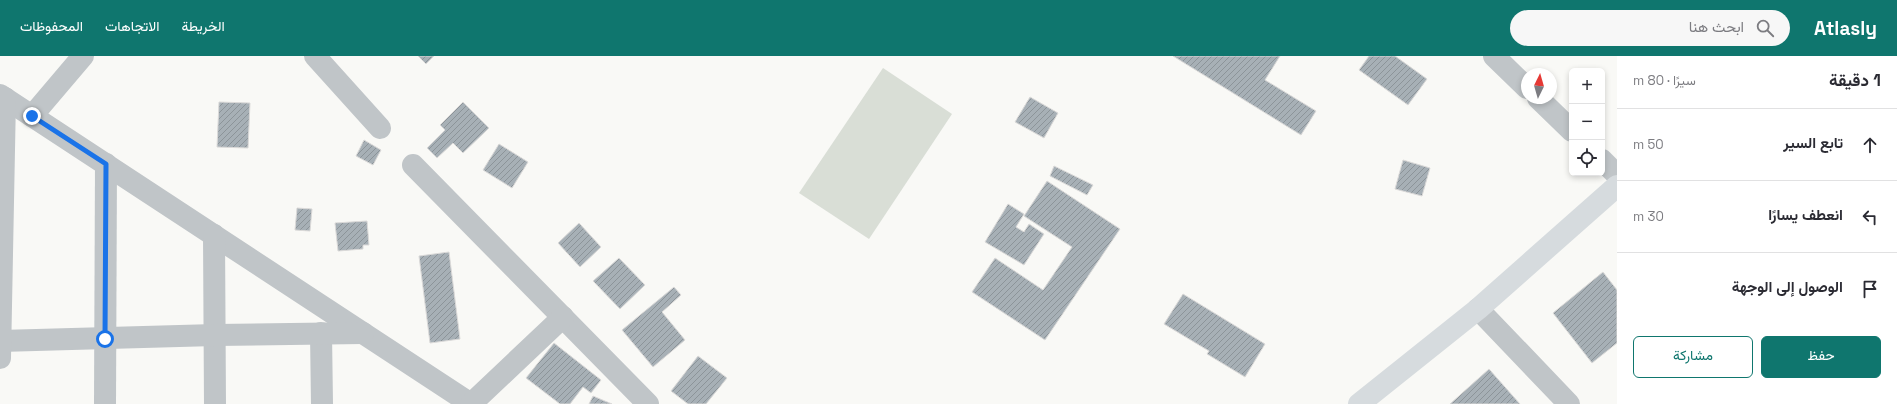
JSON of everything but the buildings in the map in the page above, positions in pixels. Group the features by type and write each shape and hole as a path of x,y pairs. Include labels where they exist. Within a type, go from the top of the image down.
{"main road":[{"path":"1360,404 1478,309 1617,186"}],"street":[{"path":"32,116 83,56"},
{"path":"314,56 380,128"},
{"path":"1494,56 1521,82"},
{"path":"3,96 471,404 563,317"},
{"path":"0,358 3,96"},
{"path":"1544,104 1569,128"},
{"path":"1605,163 1617,175"},
{"path":"105,404 106,164"},
{"path":"413,165 648,404"},
{"path":"214,235 215,404"},
{"path":"1478,309 1569,404"},
{"path":"0,341 215,335 363,333"},
{"path":"321,334 322,404"}],"shaded area":[{"path":"883,68 952,114 869,239 799,193"}],"route":[{"path":"32,116 106,164 105,339"}]}
